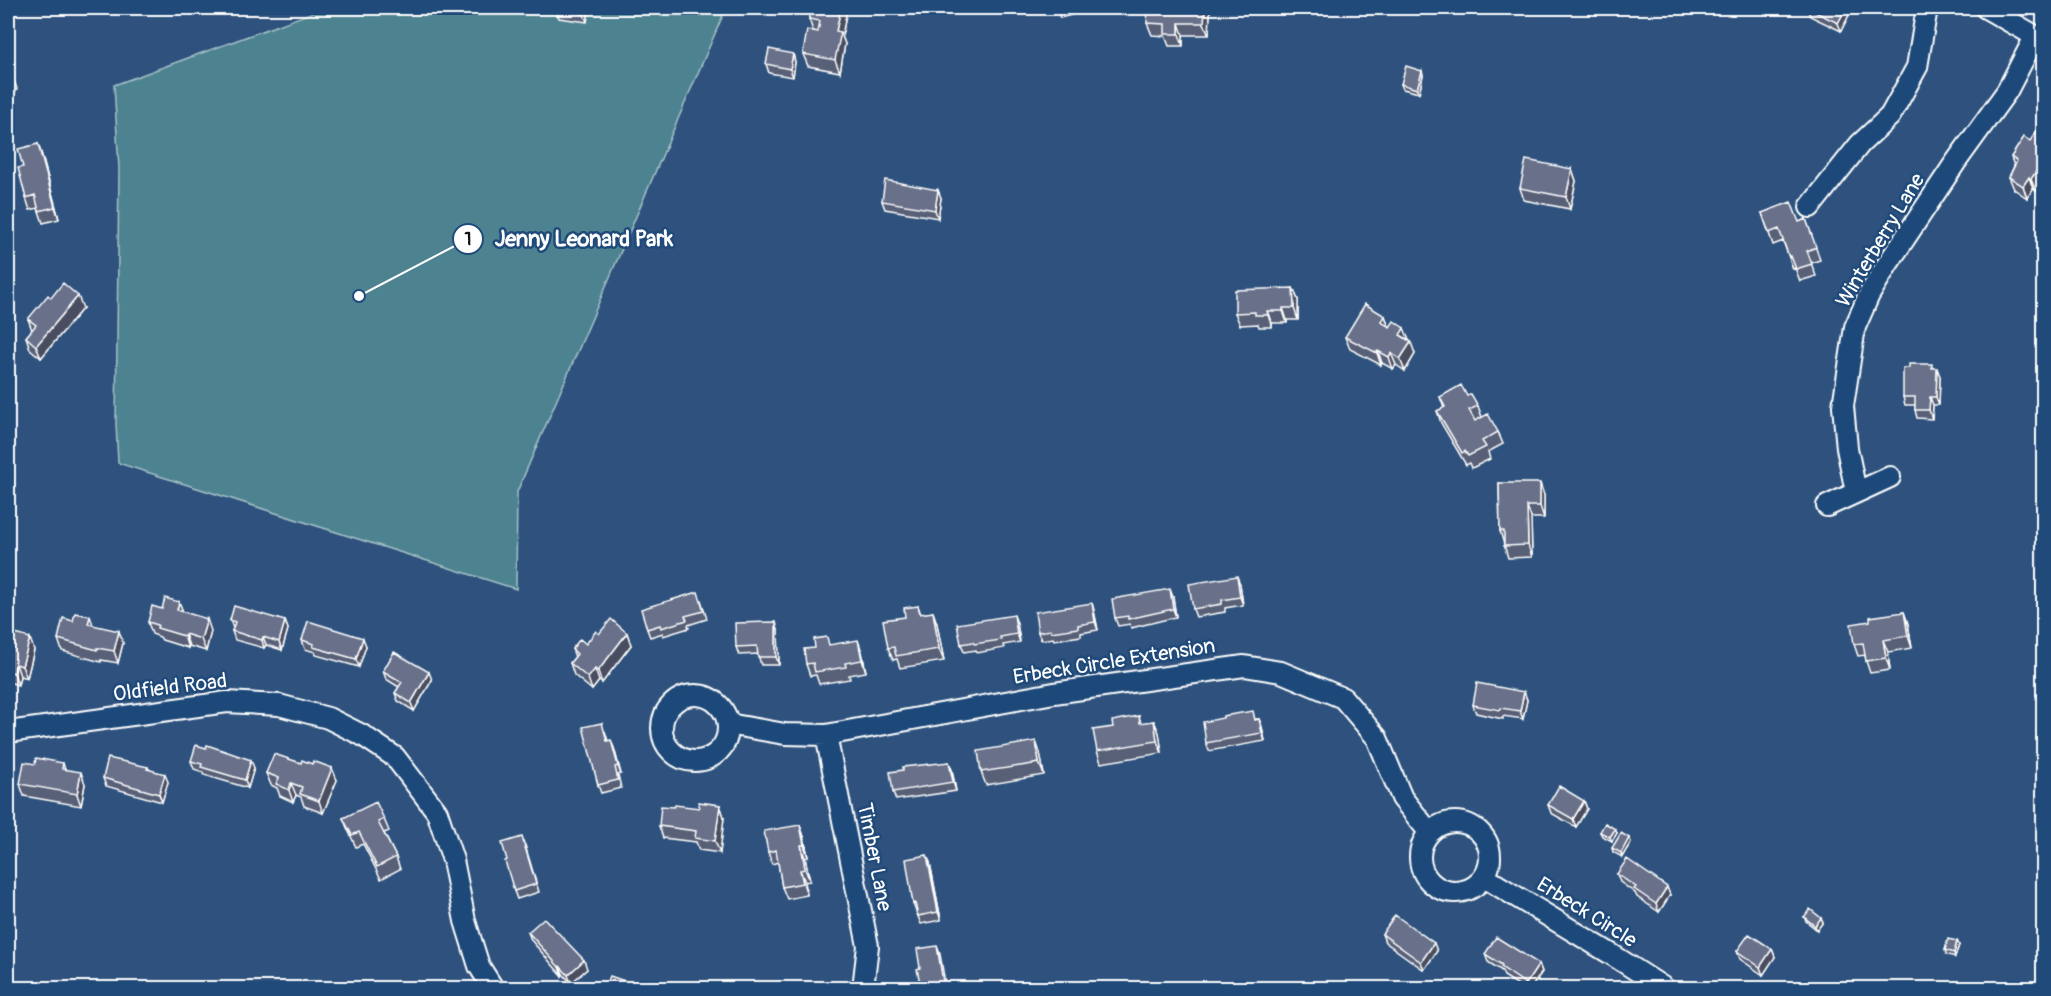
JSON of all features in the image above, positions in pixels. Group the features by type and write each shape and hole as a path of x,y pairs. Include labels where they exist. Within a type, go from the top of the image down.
{"street":[{"path":"1810,207 1860,144 1890,116 1917,67 1927,8"},
{"path":"1986,8 2039,39"},
{"name":"Winterberry Lane","path":"1856,492 1846,448 1843,406 1855,327 1869,295 1887,265 1955,163 2007,91 2039,39"},
{"path":"1827,506 1890,477"},
{"name":"Erbeck Circle Extension","path":"728,724 784,734 826,735 1054,693 1244,666 1281,672 1343,698 1377,738 1402,798 1429,832"},
{"name":"Oldfield Road","path":"8,732 228,702 279,705 328,718 362,735 395,757 437,812 453,860 465,921 478,966 493,988"},
{"name":"Timber Lane","path":"826,735 868,946 863,988"},
{"path":"1455,822 1477,829 1486,841 1490,853 1484,877 1471,888 1460,891 1444,890 1430,882 1420,864 1423,841 1429,832 1445,823 1455,822"},
{"name":"Erbeck Circle","path":"1484,877 1664,988"}],"green space":[{"path":"316,8 726,8 517,492 516,589 118,463 116,424 119,169 114,85 314,12"}],"building":[{"path":"556,8 585,8 584,14 556,10"},
{"path":"811,8 841,8 836,31 841,32 835,60 803,54 807,30 818,32 820,21 809,19"},
{"path":"1148,8 1205,8 1204,23 1179,23 1179,34 1165,34 1165,24 1147,23"},
{"path":"1807,8 1846,8 1838,23"},
{"path":"769,49 793,54 790,69 766,64"},
{"path":"1406,66 1422,71 1417,89 1401,84"},
{"path":"8,74 13,77 8,86"},
{"path":"2043,122 2043,161 2031,179 2029,177 2023,186 2009,177 2017,161 2011,157 2024,137 2030,141"},
{"path":"38,144 55,207 39,211 35,195 26,198 18,168 23,167 18,149"},
{"path":"1526,160 1572,169 1566,197 1520,188"},
{"path":"885,180 938,190 935,210 882,201"},
{"path":"1791,202 1799,222 1806,219 1816,247 1807,251 1812,264 1796,269 1779,229 1769,233 1762,213"},
{"path":"63,283 78,296 36,346 26,337 36,325 28,319 48,295 51,298"},
{"path":"1293,288 1294,308 1267,311 1268,315 1255,315 1255,312 1235,313 1235,290"},
{"path":"1365,304 1385,316 1381,322 1390,327 1394,321 1404,328 1400,335 1411,342 1400,359 1391,353 1389,357 1378,351 1377,353 1345,337"},
{"path":"1909,364 1932,364 1932,368 1937,368 1936,397 1930,397 1929,410 1915,410 1915,397 1903,397 1903,368 1909,368"},
{"path":"1461,385 1467,396 1471,394 1478,406 1469,410 1475,421 1488,414 1498,432 1482,441 1486,447 1468,456 1465,451 1462,453 1437,411 1445,407 1440,397"},
{"path":"1499,483 1540,483 1540,506 1527,506 1528,545 1504,546 1504,531 1500,531"},
{"path":"1237,576 1240,597 1222,600 1222,604 1193,609 1189,584"},
{"path":"1170,589 1173,609 1128,619 1128,616 1115,618 1112,599"},
{"path":"698,592 704,611 685,616 687,620 661,628 660,625 647,629 641,609"},
{"path":"165,598 179,602 177,610 207,619 201,639 157,628 158,625 148,622 152,606 162,609"},
{"path":"1092,603 1095,622 1078,625 1078,628 1038,632 1035,612"},
{"path":"234,606 285,621 279,642 263,637 262,640 232,631 235,622 230,620"},
{"path":"918,606 920,614 933,612 939,649 896,656 894,647 888,648 883,620 905,617 904,608"},
{"path":"1904,612 1908,636 1883,640 1886,658 1866,661 1863,643 1854,644 1851,624 1870,621 1870,617"},
{"path":"75,613 90,616 88,624 119,631 114,651 97,648 97,650 58,639 63,618 73,621"},
{"path":"1014,615 1017,634 1000,637 1001,640 961,644 957,624"},
{"path":"611,619 627,633 598,671 595,669 588,678 570,663 577,654 572,649 580,639 586,644 596,631 599,634"},
{"path":"308,621 363,638 356,659 313,647 314,644 302,640"},
{"path":"776,622 776,657 758,657 757,646 736,647 735,623"},
{"path":"8,632 30,638 22,666 16,664 14,673 8,671"},
{"path":"827,637 829,645 858,640 862,660 845,663 846,667 815,672 813,663 806,664 804,649 815,648 814,639"},
{"path":"394,652 429,672 411,703 395,693 402,682 383,671"},
{"path":"1477,683 1524,692 1520,711 1473,705"},
{"path":"1253,711 1255,720 1259,719 1262,733 1206,743 1203,722"},
{"path":"1139,716 1140,723 1154,721 1157,741 1097,751 1093,730 1113,727 1112,721"},
{"path":"602,723 607,741 611,740 618,766 615,767 618,780 598,785 583,727"},
{"path":"1036,741 1039,763 981,772 978,751"},
{"path":"196,745 206,748 207,745 251,760 245,780 201,767 202,764 191,761"},
{"path":"274,754 301,763 302,760 312,764 313,761 332,768 319,801 300,794 302,787 291,783 289,790 276,784 279,778 266,773"},
{"path":"36,758 63,763 62,769 81,772 77,794 20,784 24,762 35,764"},
{"path":"108,758 148,767 147,769 165,774 159,794 103,778"},
{"path":"949,762 953,782 893,792 890,772 903,770 903,767"},
{"path":"1559,786 1584,801 1573,819 1548,805"},
{"path":"376,802 384,819 378,822 396,857 377,867 359,832 352,835 343,818"},
{"path":"699,802 720,805 715,841 695,838 696,831 659,826 661,806 699,808"},
{"path":"1605,823 1615,829 1610,837 1600,832"},
{"path":"800,825 804,845 801,845 805,869 800,870 803,883 782,887 776,850 768,852 764,831"},
{"path":"1621,833 1629,838 1621,853 1612,848"},
{"path":"522,837 536,884 514,891 502,843"},
{"path":"927,855 938,912 918,916 915,903 913,904 906,859"},
{"path":"1627,859 1667,887 1656,904 1617,874"},
{"path":"1810,909 1821,918 1815,926 1804,917"},
{"path":"1395,915 1434,943 1421,962 1382,934"},
{"path":"544,918 584,960 568,975 528,932"},
{"path":"1749,934 1772,949 1760,967 1737,951"},
{"path":"1496,937 1539,964 1526,984 1485,954"},
{"path":"1948,939 1957,941 1954,953 1945,950"},
{"path":"937,946 944,988 921,988 917,969 920,968 917,949"},
{"path":"610,976 645,988 605,988"}],"place":[{"name":"Jenny Leonard Park","path":"359,296"}]}
